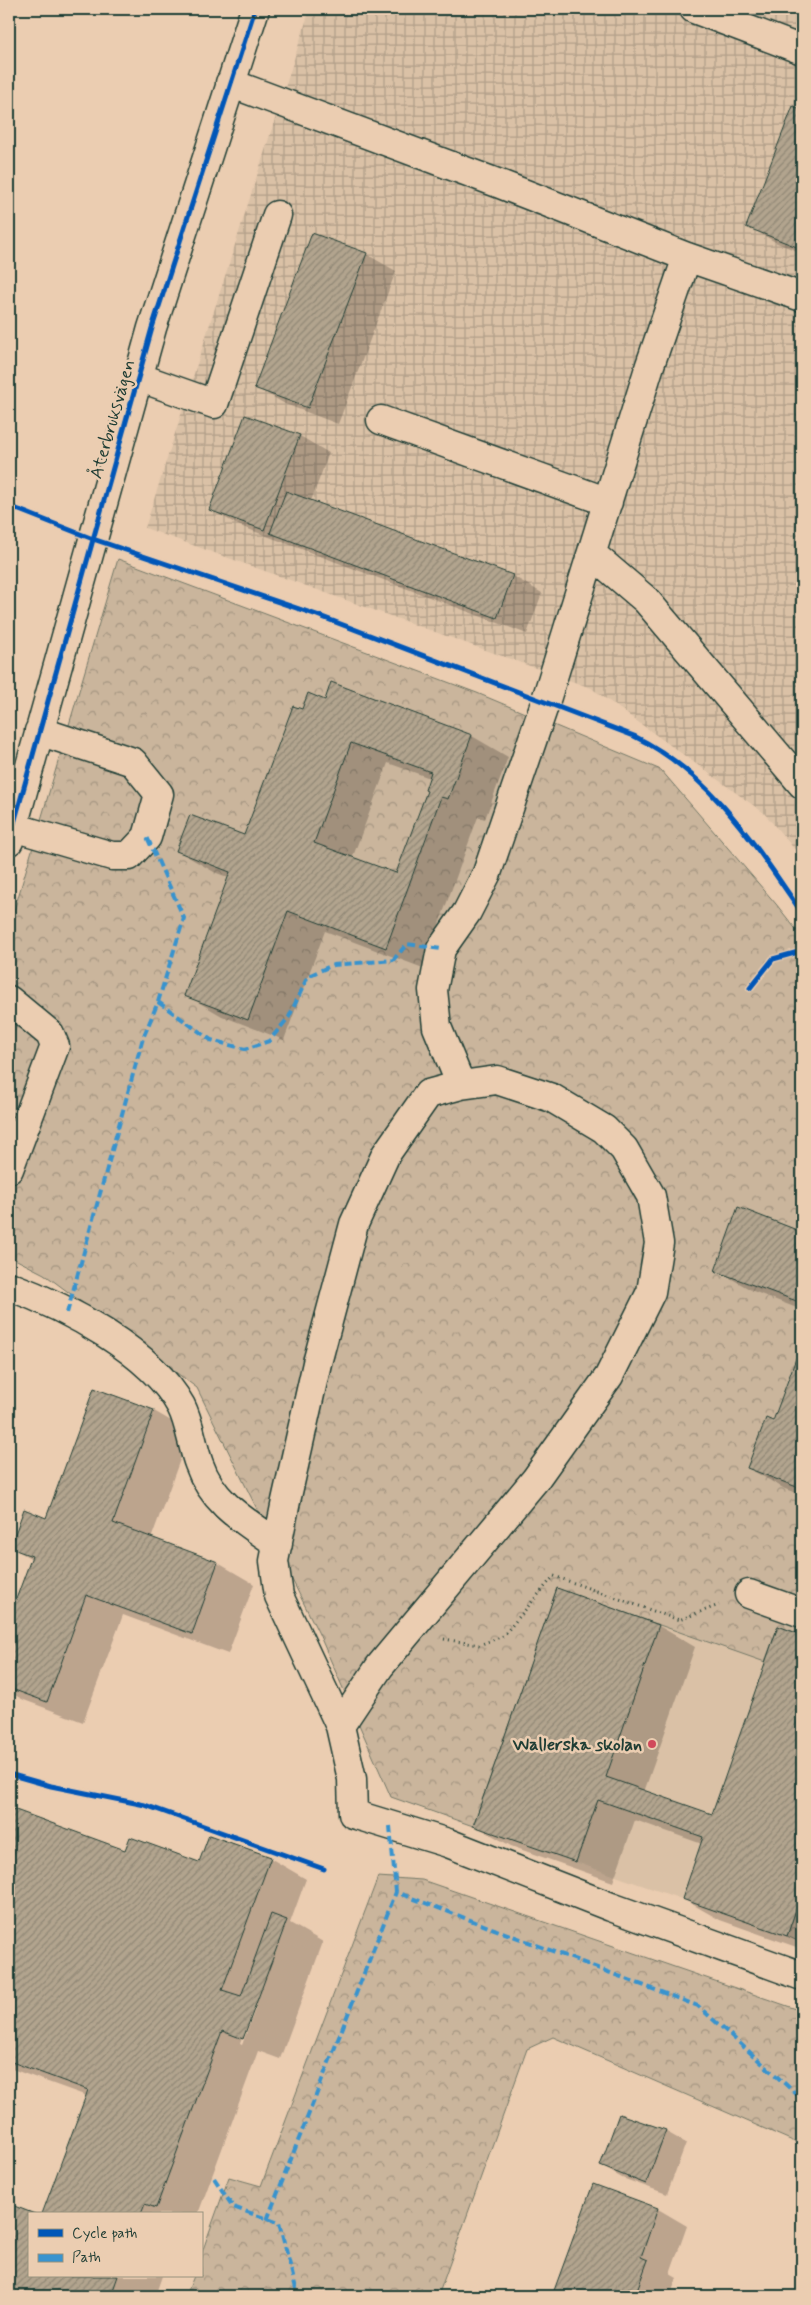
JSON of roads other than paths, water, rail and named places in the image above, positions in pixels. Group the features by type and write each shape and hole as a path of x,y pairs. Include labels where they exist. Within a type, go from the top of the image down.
{"street":[{"name":"Återbruksvägen","path":"11,834 138,377 255,9"},
{"path":"694,9 802,50"},
{"path":"230,83 500,184 687,257 802,297"},
{"path":"138,377 214,404 277,215"},
{"path":"461,1084 437,1027 433,990 441,949 467,912 487,874 545,703 650,365 687,257"},
{"path":"381,420 608,502"},
{"path":"592,554 646,600 802,784"},
{"path":"11,834 112,856 129,856 147,837 159,794 133,762 39,732"},
{"path":"9,1000 50,1034 55,1046 9,1169"},
{"path":"340,1726 380,1666 535,1480 609,1376 650,1292 659,1243 651,1196 624,1149 604,1129 552,1098 497,1080 461,1084 428,1094 386,1154 354,1224 317,1363 274,1561 279,1596 340,1726 352,1779 353,1814 448,1843 611,1907 802,1976"},
{"path":"9,1286 68,1313 133,1351 160,1377 182,1407 199,1466 212,1492 239,1517 278,1544"},
{"path":"749,1594 802,1613"}],"place":[{"name":"Wallerska skolan","path":"652,1744"}]}
